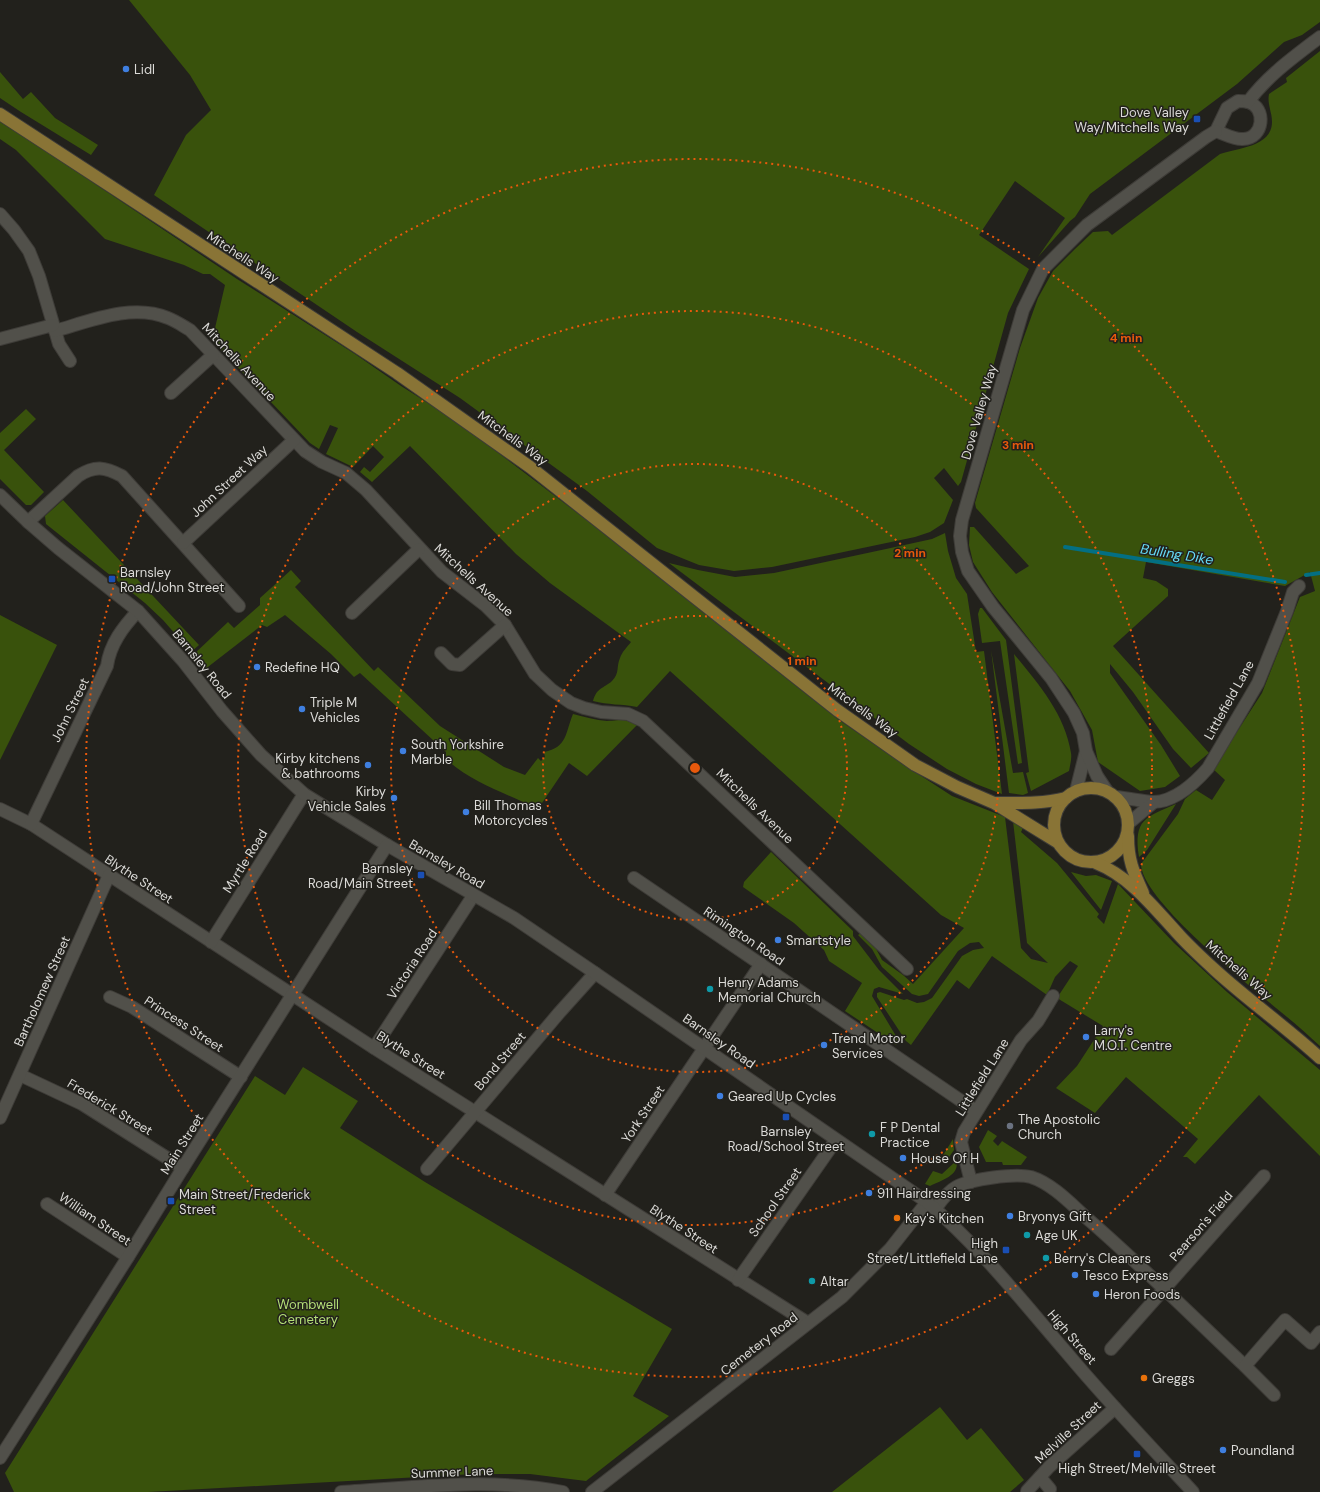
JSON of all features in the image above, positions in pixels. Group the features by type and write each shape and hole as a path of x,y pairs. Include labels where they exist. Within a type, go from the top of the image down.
{"main road":[{"name":"Mitchells Way","path":"0,114 397,373 455,413 530,467 837,710 908,760 957,787 994,803 1057,842"},
{"path":"1087,788 1097,788 1111,794 1122,804 1127,813 1128,828 1125,842 1110,858 1096,863 1086,863 1074,859 1064,852 1057,842 1054,830 1054,818 1058,807 1071,794 1087,788"},
{"name":"Mitchells Way","path":"994,803 1029,804 1051,802 1071,794"},
{"name":"Mitchells Way","path":"1128,828 1128,852 1131,866 1145,898"},
{"name":"Mitchells Way","path":"1096,863 1121,876 1145,898 1181,938 1216,971 1320,1058"}],"street":[{"path":"1248,102 1255,92 1273,74 1315,41"},
{"path":"1238,101 1248,102 1257,108 1261,116 1261,124 1258,131 1253,136 1243,139 1216,131 1227,108 1238,101"},
{"name":"Dove Valley Way","path":"1111,794 1097,776 1086,751 1083,733 1070,707 1050,678 993,607 968,571 962,552 960,536 962,520 1023,310 1043,270 1088,225 1216,131"},
{"path":"0,214 14,230 29,252 39,276 59,344 70,361"},
{"name":"Mitchells Avenue","path":"0,339 120,314 136,313 166,317 190,330 305,451 322,462 346,473 366,490 419,549 442,572 486,606 505,625 535,674 552,690 571,703 584,708 601,712 628,714 644,721 907,969"},
{"path":"170,392 213,355"},
{"name":"John Street Way","path":"183,543 294,440"},
{"path":"28,522 86,470 97,468 105,469 122,476 239,606"},
{"name":"Barnsley Road","path":"0,495 58,548 138,611 183,661 222,710 261,755 304,794 473,896 514,918 931,1205"},
{"path":"352,613 419,549"},
{"name":"Littlefield Lane","path":"1111,794 1154,802 1166,799 1179,793 1197,780 1208,768 1258,683 1287,611 1293,592 1298,586"},
{"name":"John Street","path":"31,824 107,666 109,654 124,627 138,611"},
{"path":"441,653 452,664 460,665 505,625"},
{"name":"Dove Valley Way","path":"1071,794 1086,751"},
{"name":"Myrtle Road","path":"210,942 304,794"},
{"name":"Littlefield Lane","path":"1128,828 1154,802"},
{"name":"Blythe Street","path":"0,809 31,824 374,1048 808,1324"},
{"name":"Main Street","path":"0,1458 387,845"},
{"name":"Bartholomew Street","path":"0,1118 5,1096 20,1075 109,876"},
{"name":"Rimington Road","path":"634,878 976,1111"},
{"name":"Victoria Road","path":"374,1048 473,896"},
{"name":"York Street","path":"605,1195 761,964"},
{"name":"Bond Street","path":"427,1169 595,973"},
{"name":"Littlefield Lane","path":"971,1182 961,1142 964,1132 1021,1040 1038,1021 1053,996"},
{"name":"Princess Street","path":"110,997 132,1007 241,1077"},
{"name":"Frederick Street","path":"20,1075 82,1104 183,1168"},
{"name":"School Street","path":"738,1280 836,1140"},
{"name":"Cemetery Road","path":"592,1492 842,1297 931,1205 950,1190 957,1186 971,1182 1018,1175 1031,1178 1055,1190 1165,1289 1274,1395"},
{"name":"Pearson's Field","path":"1111,1349 1264,1176"},
{"name":"William Street","path":"47,1204 128,1257"},
{"name":"High Street","path":"931,1205 992,1264 1115,1408 1193,1492"},
{"path":"1245,1366 1285,1320 1310,1343 1320,1332"},
{"name":"Melville Street","path":"1027,1491 1040,1477 1115,1408"},
{"name":"Melville Street","path":"1040,1477 1050,1489"},
{"name":"Summer Lane","path":"341,1492 469,1484 509,1485 563,1492"}],"green space":[{"path":"129,0 1320,0 1320,22 1302,35 1284,42 1237,84 1090,194 1075,217 1038,257 1065,218 1015,181 979,235 1029,269 1008,313 961,482 958,486 944,468 934,478 953,500 944,523 930,532 915,537 772,567 734,571 699,565 657,548 587,491 460,398 357,332 154,195 186,135 211,110 190,75"},
{"path":"1320,51 1320,1046 1221,961 1176,919 1158,898 1146,879 1141,864 1178,814 1185,799 1196,790 1212,800 1225,780 1213,769 1262,693 1300,597 1315,591 1310,572 1285,586 1146,562 1143,578 1156,581 1168,589 1168,596 1113,646 1209,753 1191,768 1173,749 1133,692 1110,664 1110,673 1161,745 1180,776 1165,787 1140,791 1098,762 1092,730 1070,691 992,592 973,562 969,545 970,527 974,527 1016,574 1029,566 976,508 975,503 1020,348 1038,298 1053,271 1093,232 1108,231 1112,235 1220,154 1260,142 1266,137 1272,122 1269,94 1287,82 1286,78"},
{"path":"0,72 23,99 31,92 55,118 98,145 91,155 0,98"},
{"path":"0,121 237,279 455,420 584,518 839,720 952,796 1005,817 1021,948 1031,959 1048,963 1027,943 1013,821 1024,826 1021,832 1057,863 1099,914 1097,917 1104,924 1118,884 1174,943 1227,992 1320,1070 1320,1156 1259,1095 1195,1164 1187,1157 1183,1157 1198,1139 1126,1077 1095,1113 1056,1088 1077,1066 1103,1026 1057,998 1078,966 1070,961 1055,977 1047,995 992,956 969,989 957,980 911,1045 906,1041 877,997 877,993 880,992 917,1003 924,1002 932,998 962,956 973,950 984,948 979,942 970,943 958,951 928,994 919,996 912,994 882,967 872,949 858,935 861,933 874,945 882,960 913,984 964,928 941,915 670,671 637,707 593,701 596,693 609,684 614,678 617,673 621,656 631,642 550,583 516,554 410,446 372,482 360,472 364,467 370,472 384,457 373,446 353,467 326,454 338,428 330,425 319,449 310,443 207,335 215,328 225,285 210,274 203,274 184,265 105,239 16,150 0,139"},
{"path":"26,409 36,419 4,450 44,492 31,505 26,505 0,479 0,433"},
{"path":"63,500 199,645 191,652 163,620 145,603 46,524 45,516"},
{"path":"945,533 948,551 956,578 967,594 976,652 984,651 1002,794 976,784 947,769 909,744 669,563 735,577 774,573 932,539"},
{"path":"291,570 301,581 295,587 374,671 378,667 440,726 504,767 525,775 538,758 541,761 545,757 544,752 558,747 562,743 573,714 603,721 626,720 638,724 587,776 569,763 538,809 478,781 456,767 446,759 446,752 360,673 354,677 331,654 285,615 267,627 262,625 204,670 193,655 228,622 234,628 260,605 260,598"},
{"path":"980,608 982,608 1006,640 1022,763 1018,764 1000,641 982,643 978,614"},
{"path":"0,615 57,645 0,760"},
{"path":"991,650 1013,773 1023,772 1028,793 1023,795 1009,793"},
{"path":"1014,654 1041,688 1057,712 1068,739 1071,753 1069,771 1031,791 1026,773 1029,772"},
{"path":"1176,804 1147,850 1139,857 1138,835 1140,827 1144,821 1157,812"},
{"path":"771,852 853,931 853,936 879,970 903,994 879,987 874,989 872,996 899,1041 896,1045 845,1011 862,983 829,961 824,950 794,923 743,887 744,882"},
{"path":"1071,872 1086,876 1096,875 1112,881 1101,910"},
{"name":"Wombwell Cemetery","path":"303,1067 358,1101 340,1128 425,1182 672,1329 633,1396 669,1416 586,1481 530,1474 474,1474 148,1492 14,1492 5,1473 255,1076 285,1095"},
{"path":"988,1130 997,1136 993,1141 998,1146 1002,1141 1027,1157 1021,1165 1003,1165 1002,1162 986,1162 979,1147"},
{"path":"953,1139 954,1150 947,1160 939,1162"},
{"path":"956,1161 957,1166 953,1174 949,1177 930,1186 925,1184 933,1171 942,1174"},
{"path":"940,1407 967,1440 981,1428 1024,1480 1010,1492 832,1492"}],"waterway":[{"name":"Bulling Dike","path":"1065,547 1285,582"},
{"name":"Bulling Dike","path":"1306,575 1320,573"}],"place":[{"name":"Lidl","path":"126,69"},
{"name":"Dove Valley Way/Mitchells Way","path":"1197,119"},
{"name":"Barnsley Road/John Street","path":"112,579"},
{"name":"Redefine HQ","path":"257,667"},
{"name":"Triple M Vehicles","path":"302,709"},
{"name":"South Yorkshire Marble","path":"403,751"},
{"name":"Kirby kitchens & bathrooms","path":"368,765"},
{"name":"Kirby Vehicle Sales","path":"394,798"},
{"name":"Bill Thomas Motorcycles","path":"466,812"},
{"name":"Barnsley Road/Main Street","path":"421,875"},
{"name":"Smartstyle","path":"778,940"},
{"name":"Henry Adams Memorial Church","path":"710,989"},
{"name":"Larry's M.O.T. Centre","path":"1086,1037"},
{"name":"Trend Motor Services","path":"824,1045"},
{"name":"Geared Up Cycles","path":"720,1096"},
{"name":"Barnsley Road/School Street","path":"786,1117"},
{"name":"The Apostolic Church","path":"1010,1126"},
{"name":"F P Dental Practice","path":"872,1134"},
{"name":"House Of H","path":"903,1158"},
{"name":"911 Hairdressing","path":"869,1193"},
{"name":"Main Street/Frederick Street","path":"171,1201"},
{"name":"Bryonys Gift","path":"1010,1216"},
{"name":"Kay's Kitchen","path":"897,1218"},
{"name":"Age UK","path":"1027,1235"},
{"name":"High Street/Littlefield Lane","path":"1006,1250"},
{"name":"Berry's Cleaners","path":"1046,1258"},
{"name":"Tesco Express","path":"1075,1275"},
{"name":"Altar","path":"812,1281"},
{"name":"Heron Foods","path":"1096,1294"},
{"name":"Greggs","path":"1144,1378"},
{"name":"Poundland","path":"1223,1450"},
{"name":"High Street/Melville Street","path":"1137,1454"}]}
